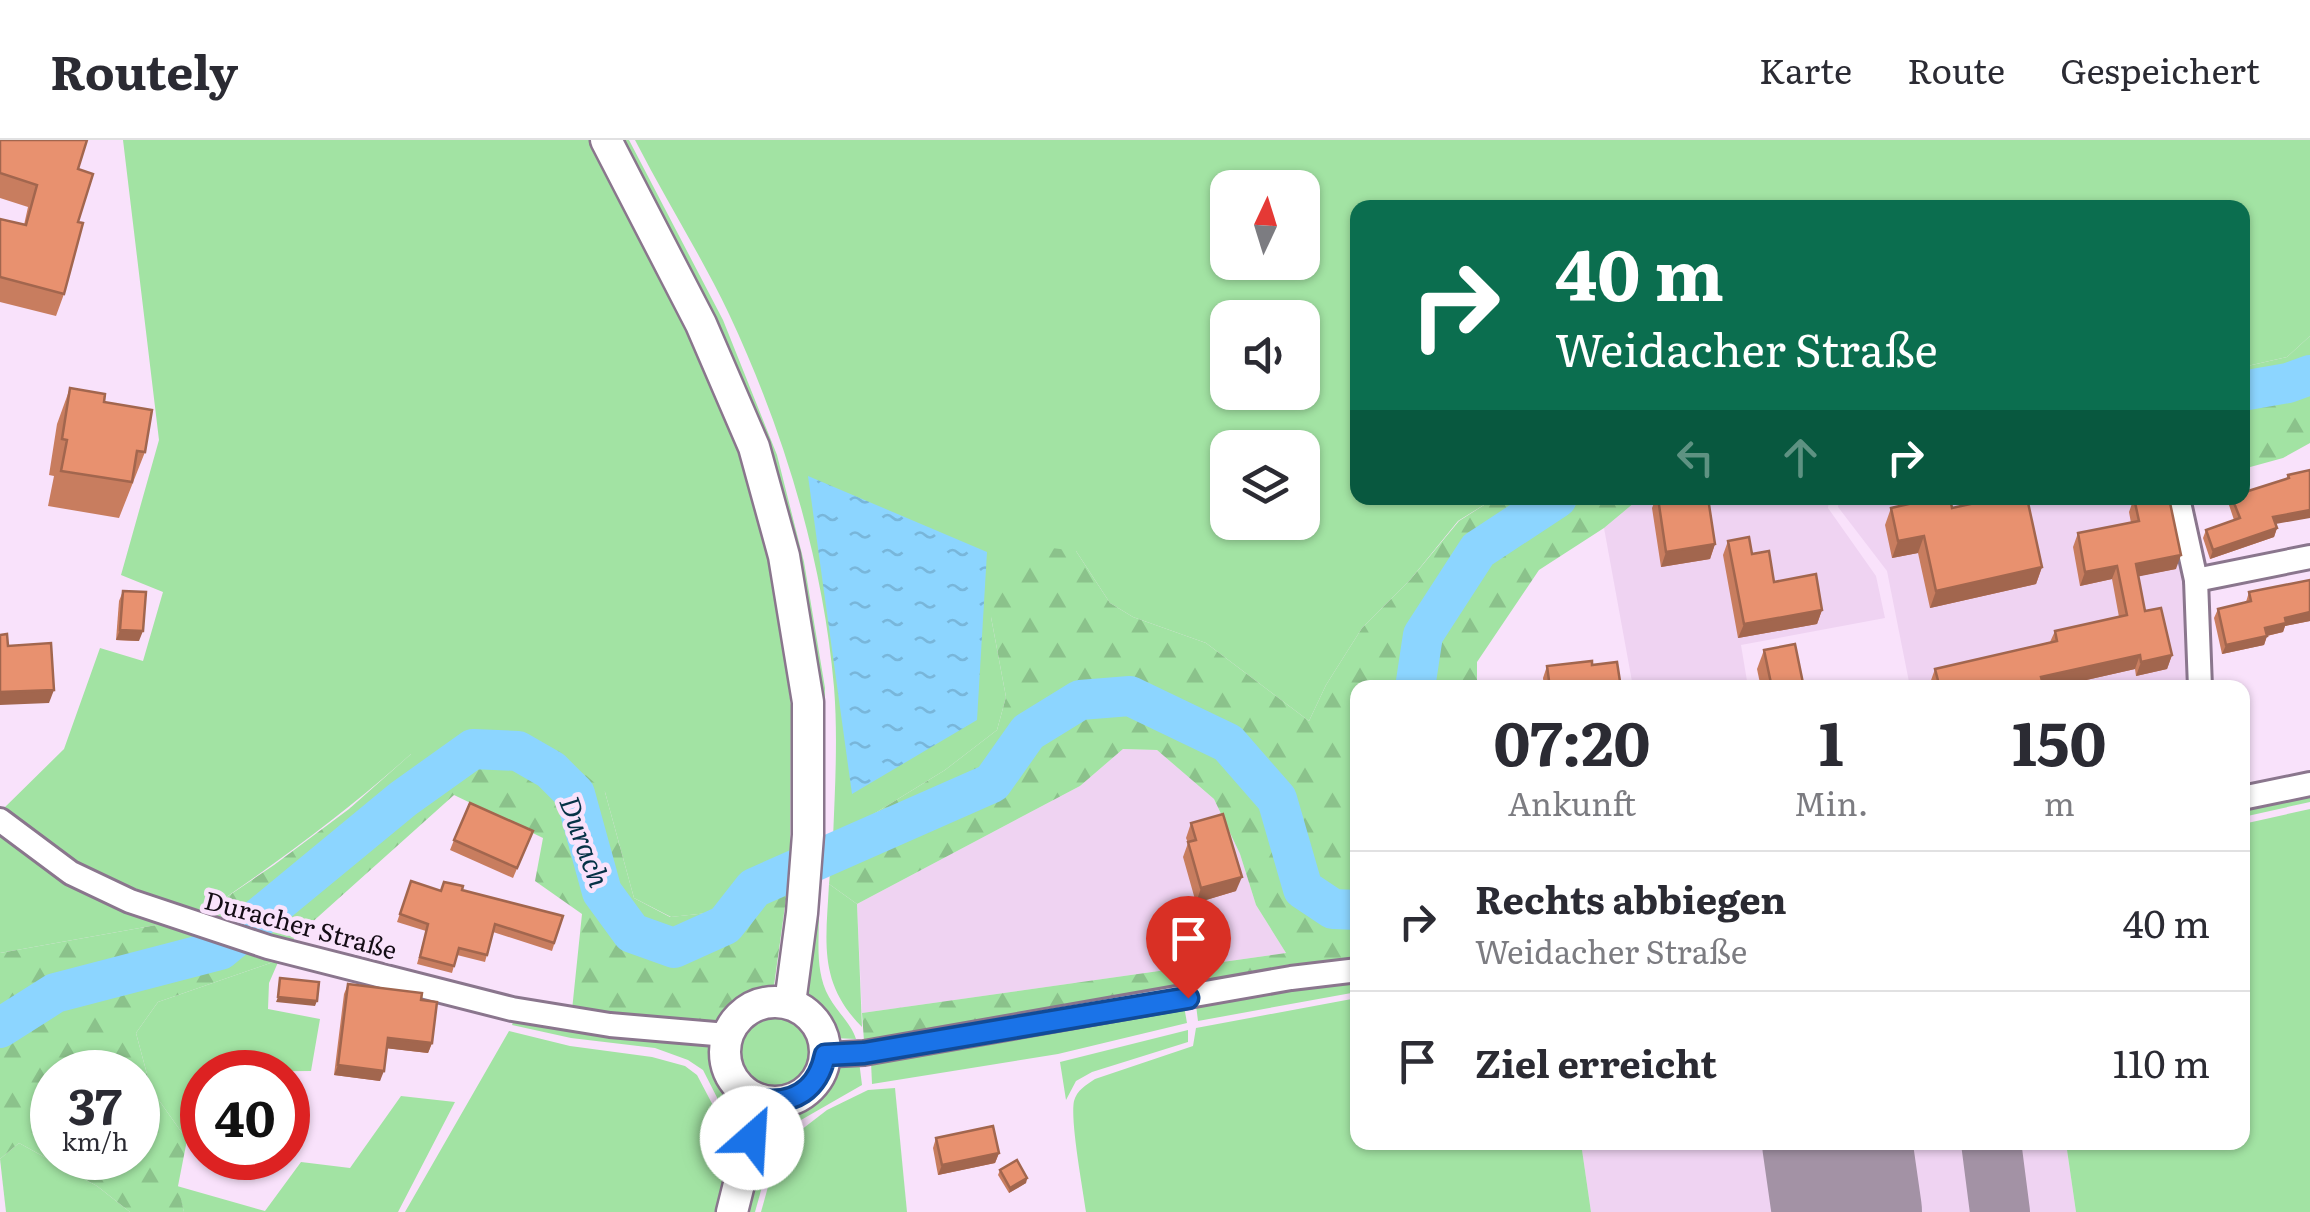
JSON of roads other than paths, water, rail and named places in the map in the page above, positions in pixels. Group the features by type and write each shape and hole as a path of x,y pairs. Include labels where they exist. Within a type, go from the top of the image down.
{"street":[{"path":"606,140 701,324 754,447 784,556 808,702 808,834 790,1003"},
{"path":"2180,505 2196,580 2200,680"},
{"path":"2196,580 2310,558"},
{"path":"2250,796 2310,784"},
{"name":"Duracher Straße","path":"0,820 71,873 167,915 268,947 512,1009 610,1024 727,1035"},
{"path":"825,1055 864,1053 1290,978 1350,971"},
{"path":"790,1003 816,1023 824,1038 825,1055 814,1083 804,1093 775,1102 760,1100 734,1081 724,1051 727,1035 734,1022 759,1004 790,1003"},
{"path":"732,1212 760,1100"}],"water":[{"path":"808,476 987,552 977,720 852,794"}],"waterway":[{"name":"Durach","path":"2250,390 2310,375"},
{"name":"Durach","path":"1416,680 1423,635 1478,550 1546,505"},
{"name":"Durach","path":"0,1028 55,993 220,950 403,799 473,749 518,751 551,770 575,794 602,892 632,933 674,948 725,925 754,888 992,783 1028,732 1080,700 1130,696 1228,743 1277,799 1303,889 1333,909 1350,910"}]}
